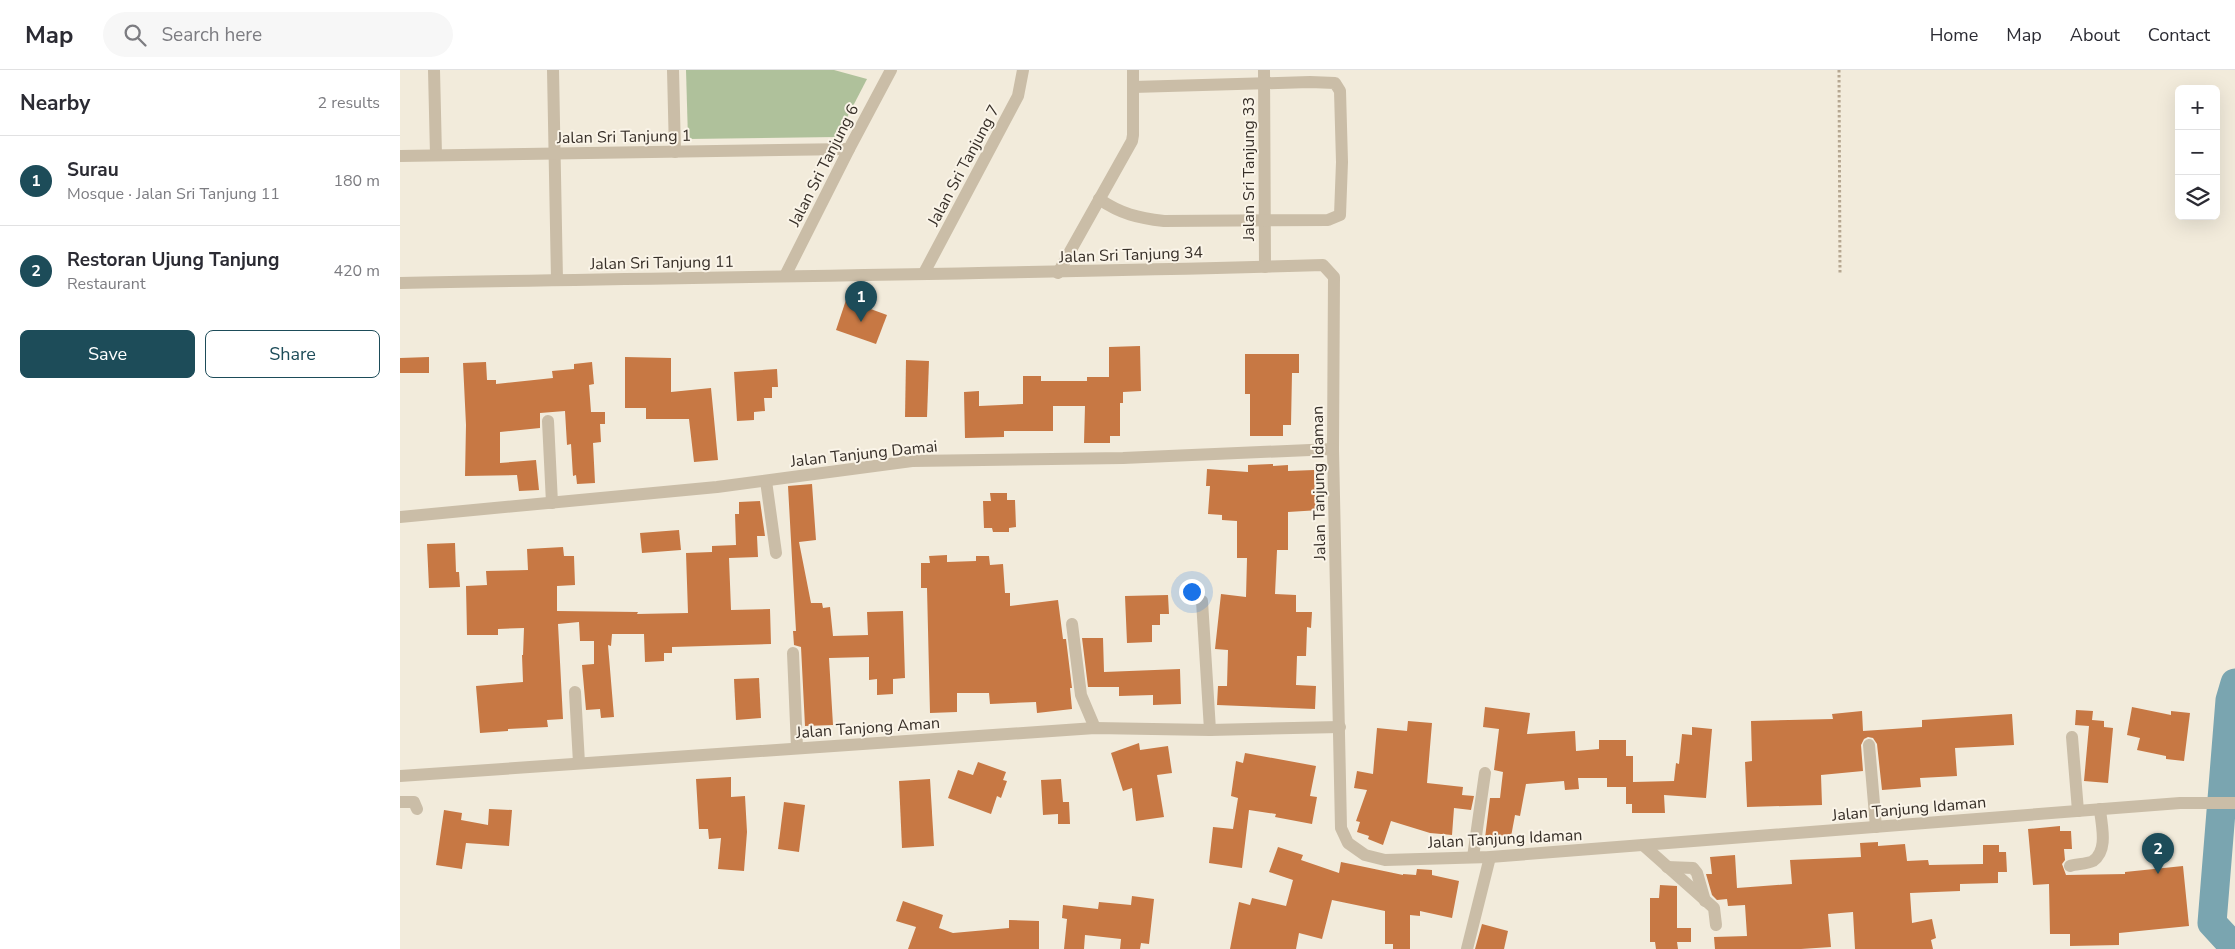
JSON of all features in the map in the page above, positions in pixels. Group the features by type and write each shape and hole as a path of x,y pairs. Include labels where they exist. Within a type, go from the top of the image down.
{"street":[{"path":"434,70 436,156"},
{"path":"553,70 557,280"},
{"path":"673,70 675,152"},
{"name":"Jalan Sri Tanjung 6","path":"786,276 889,70"},
{"name":"Jalan Sri Tanjung 7","path":"924,273 1018,96 1023,70"},
{"path":"1058,273 1134,135 1133,70"},
{"name":"Jalan Sri Tanjung 33","path":"1264,70 1265,267"},
{"path":"1099,200 1116,211 1138,218 1164,221 1328,220 1340,215 1342,162 1340,90 1335,83 1133,87"},
{"name":"Jalan Sri Tanjung 1","path":"400,156 848,149"},
{"name":"Jalan Sri Tanjung 34","path":"924,273 1058,273 1323,265 1334,277"},
{"name":"Jalan Sri Tanjung 11","path":"400,283 924,273"},
{"name":"Jalan Tanjung Idaman","path":"1334,277 1333,449 1341,828 1348,843 1365,854 1385,860 1490,857 2180,803 2235,803"},
{"path":"548,421 552,503"},
{"name":"Jalan Tanjung Damai","path":"400,517 717,488 912,461 1123,458 1333,449"},
{"path":"766,480 776,553"},
{"path":"1202,601 1210,730"},
{"path":"1072,624 1081,695 1095,728"},
{"path":"793,653 797,748"},
{"path":"575,692 579,763"},
{"name":"Jalan Tanjong Aman","path":"400,776 1095,728 1210,730 1340,727"},
{"path":"2072,737 2078,811"},
{"path":"1869,745 1876,827"},
{"path":"1473,857 1485,773"},
{"path":"400,802 414,802 417,809"},
{"path":"2070,866 2092,861 2100,852 2103,841 2100,809"},
{"path":"1643,845 1714,908 1716,925"},
{"path":"1467,949 1490,857"}],"path":[{"path":"1839,70 1840,273"}],"green space":[{"path":"686,70 834,70 867,79 837,137 688,139"}],"building":[{"path":"846,300 887,315 876,344 836,330"},
{"path":"1140,346 1141,391 1123,392 1123,403 1120,403 1120,436 1110,436 1110,443 1084,443 1085,406 1053,406 1053,431 1004,431 1004,437 965,438 964,392 979,391 979,406 1023,404 1023,376 1041,376 1041,381 1087,381 1087,377 1109,377 1109,347"},
{"path":"1245,354 1299,354 1299,373 1292,373 1291,425 1283,425 1283,436 1250,436 1250,394 1245,394"},
{"path":"429,357 429,373 400,373 400,358"},
{"path":"625,357 671,358 671,392 711,388 718,460 694,462 689,419 646,419 646,408 625,408"},
{"path":"906,360 929,361 927,417 905,417"},
{"path":"486,362 487,380 496,380 496,384 553,378 552,371 574,369 574,364 592,362 594,384 589,385 591,412 605,412 605,424 600,424 601,442 593,443 595,483 577,484 576,475 573,476 571,444 567,445 565,411 540,413 540,428 500,432 500,463 536,460 539,490 519,491 517,475 465,476 466,425 463,363"},
{"path":"777,369 778,387 772,387 772,398 764,398 765,411 754,412 754,420 737,421 734,372"},
{"path":"1273,464 1273,466 1288,465 1288,471 1314,470 1315,497 1320,497 1320,510 1288,512 1288,550 1277,550 1275,594 1296,595 1296,612 1312,612 1311,628 1307,627 1306,656 1297,656 1296,685 1316,686 1315,709 1217,705 1218,686 1227,686 1228,650 1215,649 1221,594 1246,597 1247,558 1237,558 1237,521 1222,520 1222,515 1208,514 1210,486 1206,486 1207,469 1248,472 1248,465"},
{"path":"812,484 816,540 799,542 811,603 822,603 823,608 830,607 833,636 868,635 867,612 903,611 905,678 893,679 893,694 877,695 877,679 869,680 869,657 829,658 833,725 805,726 801,647 794,645 793,631 796,631 788,486"},
{"path":"990,493 1007,493 1007,500 1015,500 1016,527 1009,528 1009,532 993,532 992,528 984,528 983,501 991,501"},
{"path":"760,501 765,536 757,536 758,557 729,558 731,610 770,609 771,644 672,647 672,653 664,653 664,661 645,662 644,634 612,634 611,646 608,645 614,717 601,718 600,709 586,710 582,665 594,664 594,641 580,641 579,622 558,624 563,719 547,720 548,727 508,729 508,731 480,733 476,686 523,682 524,628 498,629 498,635 467,635 466,586 487,585 486,571 528,570 527,549 563,547 564,556 574,556 575,585 557,586 557,611 638,612 637,614 688,613 686,553 712,552 712,546 736,545 735,514 739,514 739,502"},
{"path":"679,530 681,550 642,553 640,533"},
{"path":"455,543 456,572 459,572 460,587 429,588 427,544"},
{"path":"947,555 947,562 976,561 976,556 989,556 990,565 1003,564 1005,593 1010,593 1010,606 1058,600 1063,639 1066,639 1072,688 1070,688 1072,709 1037,713 1036,702 990,704 989,693 957,693 957,712 930,713 927,588 921,588 921,563 930,563 929,556"},
{"path":"1168,595 1169,614 1160,614 1160,625 1152,625 1152,642 1127,643 1125,596"},
{"path":"1082,638 1103,638 1104,672 1180,669 1181,704 1153,705 1153,695 1119,696 1119,687 1088,687"},
{"path":"759,678 761,718 736,720 734,679"},
{"path":"1485,707 1530,713 1527,734 1575,731 1576,751 1599,749 1599,740 1626,740 1626,756 1633,756 1633,782 1674,781 1676,763 1679,764 1682,734 1692,735 1692,727 1712,729 1706,798 1664,795 1665,813 1632,813 1632,804 1626,804 1626,787 1607,787 1607,778 1578,778 1579,789 1565,790 1564,781 1526,784 1520,816 1515,815 1510,842 1485,838 1490,798 1500,798 1503,772 1494,770 1499,729 1483,727"},
{"path":"2132,707 2171,715 2171,711 2190,713 2184,761 2166,759 2166,756 2137,750 2140,738 2127,735"},
{"path":"2076,710 2093,711 2092,720 2104,721 2104,727 2113,728 2108,783 2084,781 2089,726 2075,725"},
{"path":"1862,711 1863,731 1922,727 1922,720 2012,714 2014,745 1955,748 1957,776 1920,778 1921,787 1882,790 1877,744 1873,738 1868,737 1864,739 1861,745 1863,771 1821,775 1822,805 1747,807 1745,762 1752,761 1751,721 1833,719 1832,714"},
{"path":"1408,721 1432,723 1427,783 1463,787 1462,795 1474,796 1471,810 1454,808 1452,835 1430,833 1391,821 1383,845 1368,839 1369,836 1357,832 1360,822 1356,821 1367,790 1354,788 1357,771 1373,774 1377,728 1407,731"},
{"path":"1139,743 1140,750 1168,746 1172,773 1157,775 1164,817 1136,821 1132,788 1123,791 1111,753"},
{"path":"1245,753 1316,766 1310,796 1317,797 1312,824 1275,817 1276,814 1249,810 1242,868 1209,863 1213,827 1233,829 1238,798 1231,796 1236,761 1243,763"},
{"path":"978,762 1006,772 1003,780 1007,781 1001,798 997,796 991,814 948,798 958,770 973,775"},
{"path":"731,777 731,797 745,796 747,832 744,871 718,869 721,838 709,839 708,829 699,829 696,779"},
{"path":"930,779 934,846 902,848 899,781"},
{"path":"1061,779 1063,802 1069,802 1070,824 1058,824 1058,814 1043,815 1041,780"},
{"path":"784,802 805,805 799,852 778,849"},
{"path":"489,809 512,810 509,846 466,843 462,869 436,865 444,810 462,813 461,820 488,825"},
{"path":"2060,826 2060,831 2071,831 2072,849 2064,849 2065,860 2062,864 2066,875 2125,874 2125,872 2183,866 2189,926 2119,933 2119,945 2070,946 2070,934 2050,934 2049,884 2033,885 2028,829"},
{"path":"1878,842 1878,846 1905,844 1907,861 1928,860 1929,865 1983,864 1983,845 1999,845 1999,852 2006,852 2007,872 1998,872 1998,883 1960,884 1960,891 1910,893 1912,923 1932,919 1936,938 1931,940 1933,949 1855,949 1853,912 1828,914 1831,947 1715,949 1714,937 1747,936 1745,905 1728,906 1727,899 1717,900 1712,895 1706,874 1712,874 1710,857 1735,855 1737,888 1792,884 1790,860 1861,857 1860,843"},
{"path":"1278,847 1303,855 1301,860 1339,873 1341,862 1403,875 1416,875 1417,869 1432,870 1432,875 1459,881 1452,918 1420,911 1420,916 1410,915 1410,949 1393,949 1393,944 1385,944 1385,911 1332,900 1322,939 1299,933 1296,949 1230,949 1239,902 1250,905 1252,898 1286,906 1293,880 1269,872"},
{"path":"1660,885 1677,886 1677,928 1691,928 1691,942 1677,942 1678,949 1656,949 1655,942 1650,942 1650,898 1659,898"},
{"path":"1132,896 1154,899 1149,944 1141,943 1140,949 1120,949 1121,939 1085,935 1084,949 1064,949 1067,919 1062,918 1063,905 1098,909 1099,902 1131,905"},
{"path":"903,901 943,915 939,928 953,933 1009,928 1009,920 1039,921 1039,949 908,949 916,927 896,921"},
{"path":"1482,924 1508,931 1504,949 1475,949"}],"waterway":[{"path":"2235,683 2230,700 2212,923 2235,948"}],"place":[{"name":"Surau","path":"861,322"},
{"name":"Restoran Ujung Tanjung","path":"2158,874"}]}
